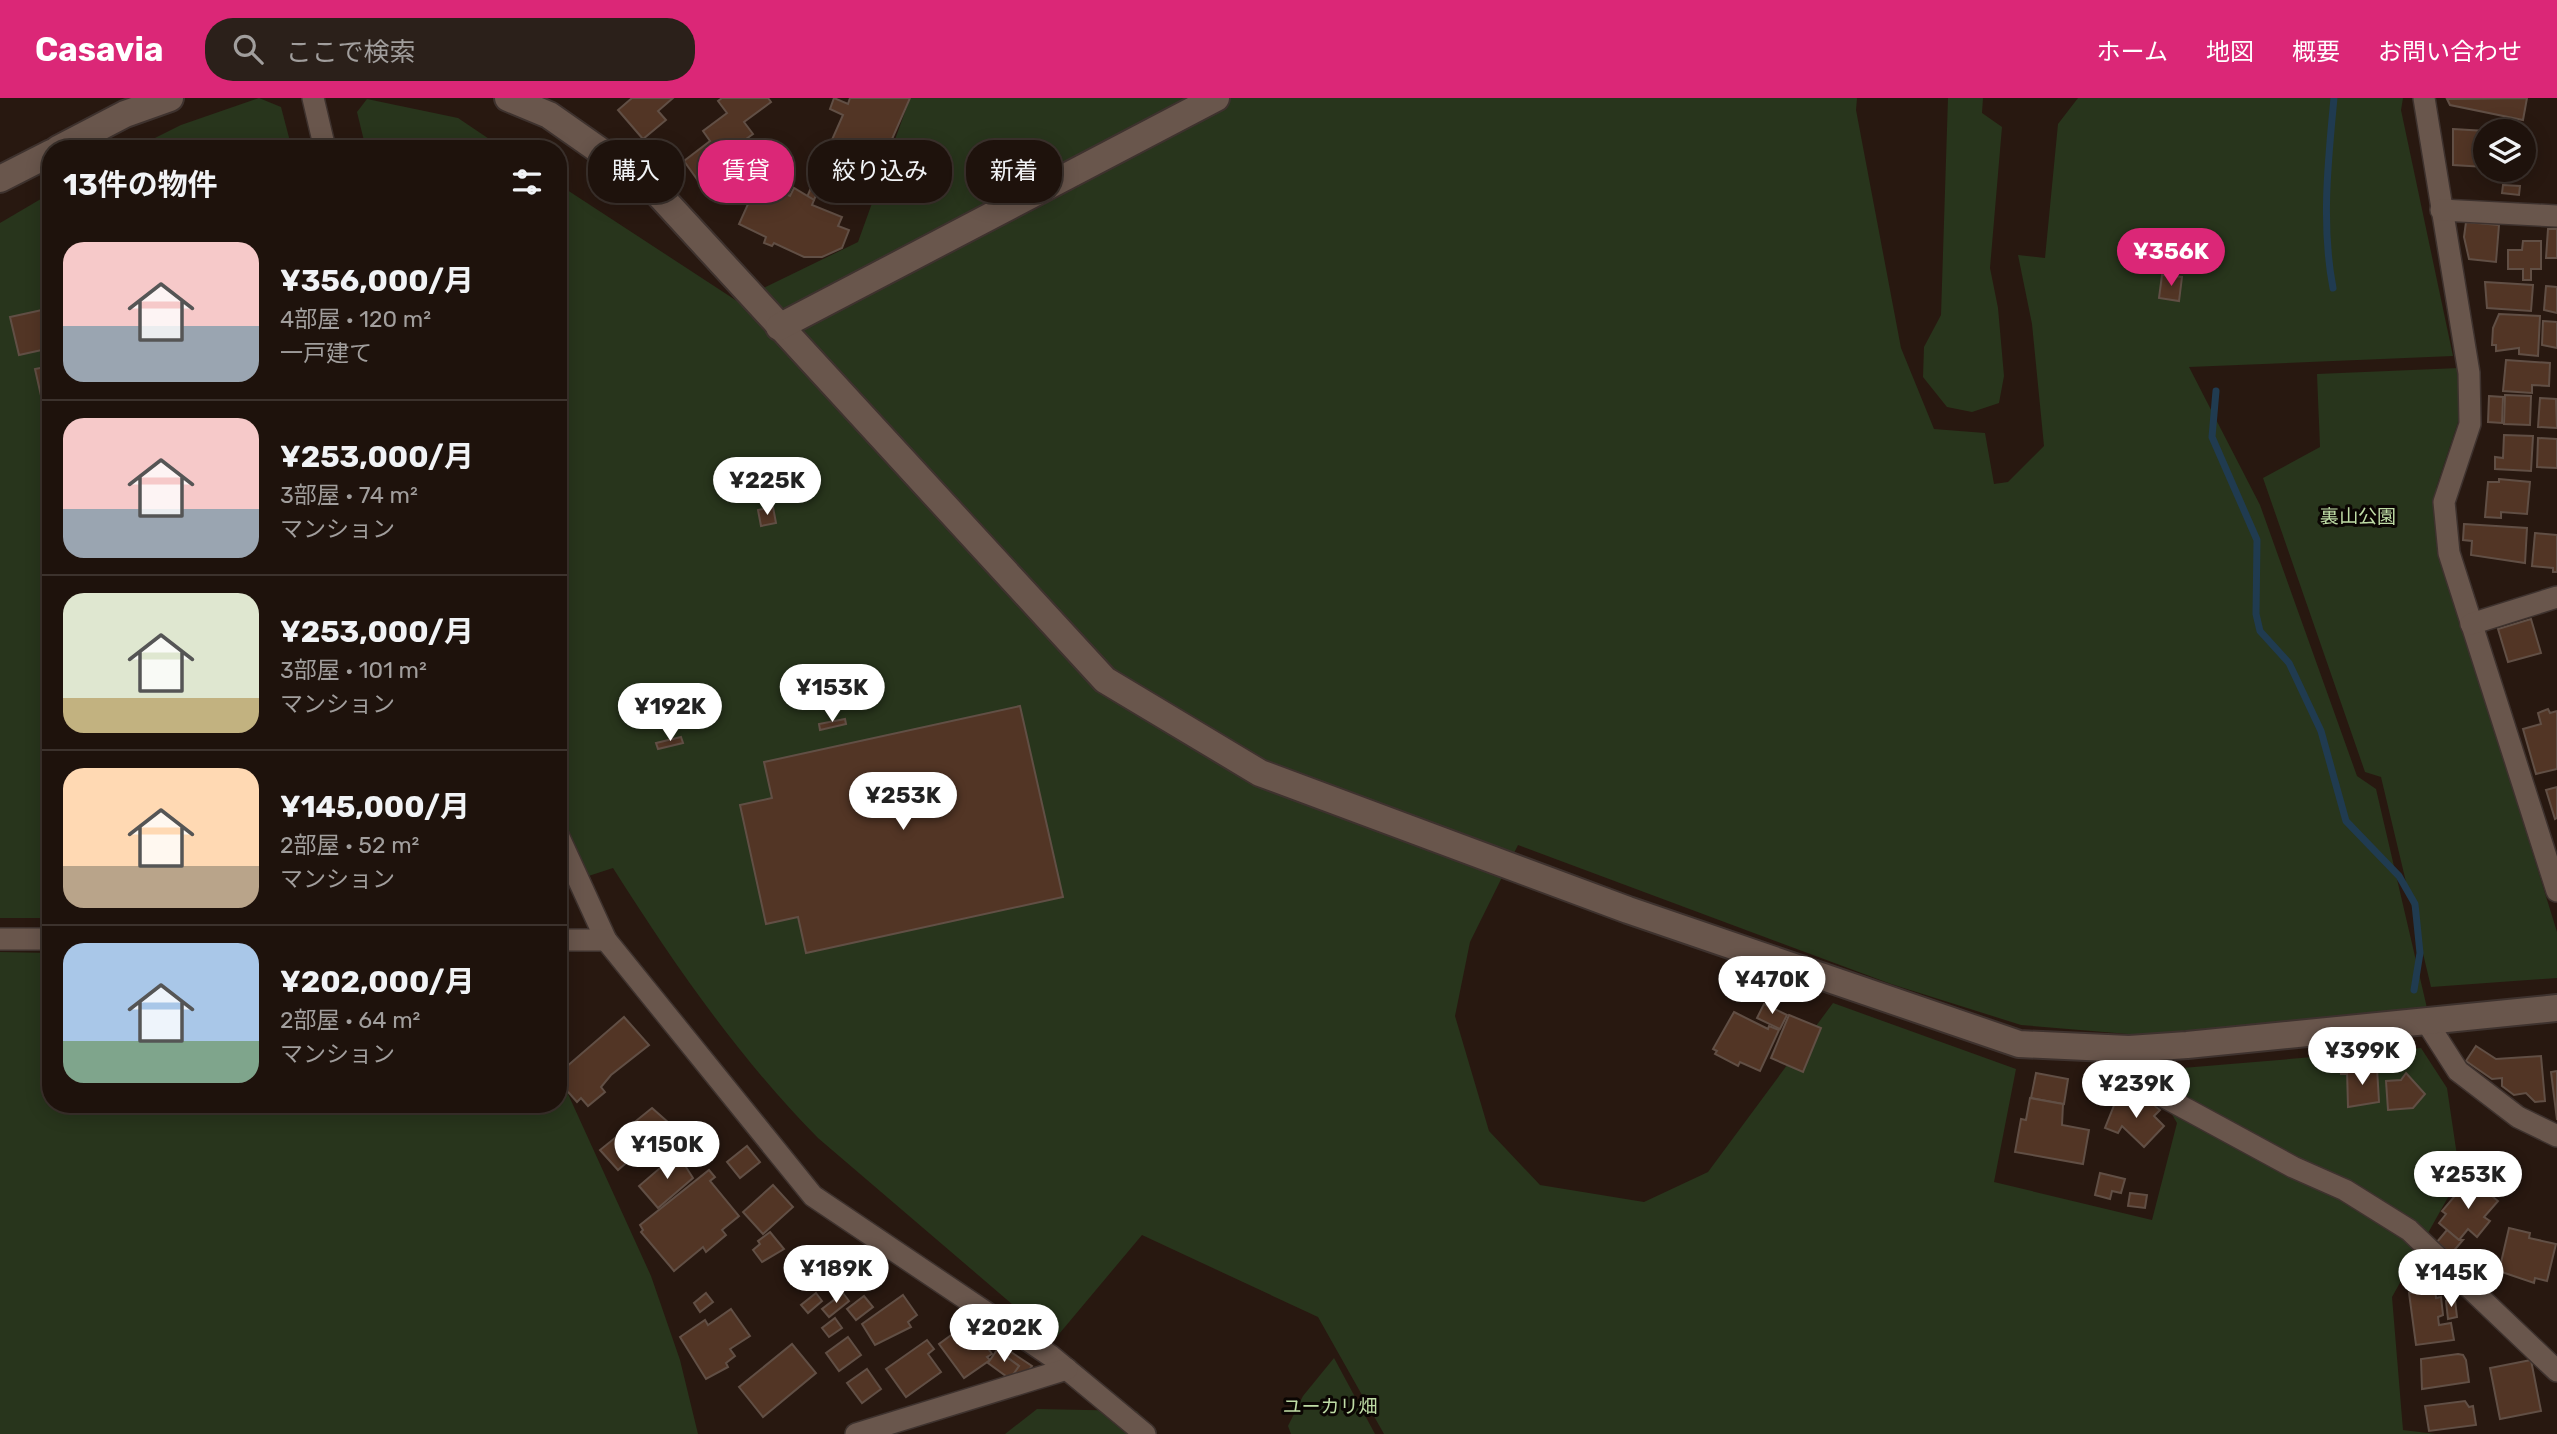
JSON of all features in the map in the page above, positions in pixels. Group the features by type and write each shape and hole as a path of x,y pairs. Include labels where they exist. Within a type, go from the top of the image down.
{"street":[{"path":"75,140 125,114 170,98"},
{"path":"313,98 323,140"},
{"path":"508,98 549,115 653,188 1105,680 1260,773 1628,910 2019,1044 2129,1049 2557,1008"},
{"path":"779,327 1216,98"},
{"path":"2424,98 2469,373 2470,424 2444,502 2449,553 2557,891"},
{"path":"0,179 42,158"},
{"path":"2441,210 2557,216"},
{"path":"2471,624 2557,597"},
{"path":"567,855 606,940 813,1196 1067,1369 1145,1434"},
{"path":"0,939 42,939"},
{"path":"567,940 606,940"},
{"path":"2426,1021 2458,1071 2518,1117 2557,1136"},
{"path":"2129,1049 2144,1086 2293,1167 2345,1190 2409,1230 2557,1371"},
{"path":"856,1434 1067,1369"}],"green space":[{"path":"259,98 281,107 290,140 151,140 181,125"},
{"path":"910,98 1857,98 1856,110 1901,348 1934,429 1985,433 1994,484 2008,482 2044,446 2032,324 2018,255 2045,258 2058,124 2078,98 2403,98 2401,110 2453,356 2189,367 2260,505 2357,776 2376,789 2427,1008 2140,1035 2021,1025 1891,984 1518,845 1470,942 1455,1016 1489,1131 1540,1185 1644,1202 1708,1172 1833,1003 2016,1069 1994,1182 2152,1220 2177,1123 2156,1087 2158,1070 2421,1048 2447,1088 2460,1176 2392,1297 2403,1430 2436,1434 1384,1434 1318,1317 1142,1235 1054,1340 818,1138 789,1107 708,1009 613,868 567,883 567,190 737,301 858,242 872,203 952,203 952,140 895,140"},
{"path":"1948,98 1983,98 1982,113 2002,127 1990,268 1998,308 2004,376 1999,403 1972,412 1947,407 1923,377 1924,347 1941,315"},
{"path":"367,99 458,118 491,140 364,140 357,112"},
{"path":"42,198 42,918 0,918 0,223"},
{"name":"裏山公園","path":"2459,368 2458,422 2436,488 2436,540 2557,932 2557,978 2431,987 2381,777 2365,772 2263,478 2320,447 2317,374"},
{"path":"0,952 42,953 42,1113 567,1113 567,1092 651,1276 680,1360 698,1434 0,1434"},
{"name":"ユーカリ畑","path":"1334,1358 1375,1434 1291,1434 1288,1426 1303,1396"},
{"path":"1037,1409 1137,1411 1156,1434 1005,1434"}],"building":[{"path":"632,98 673,98 658,111 666,120 643,139 618,110"},
{"path":"722,98 768,98 771,102 744,122 753,134 745,140 709,140 703,131 727,113 718,101"},
{"path":"834,98 848,104 850,98 910,98 892,140 832,140 843,115 830,109"},
{"path":"2527,98 2523,119 2450,105 2447,99"},
{"path":"2453,129 2473,130 2473,166 2453,165"},
{"path":"698,150 698,181 684,161"},
{"path":"2503,185 2520,186 2519,195 2502,193"},
{"path":"794,188 808,196 808,203 842,217 838,226 849,230 842,248 822,257 804,257 774,243 772,246 764,243 766,237 739,224 748,203 794,203"},
{"path":"2466,222 2499,225 2496,262 2469,259 2464,237"},
{"path":"2548,229 2557,229 2557,258 2546,258"},
{"path":"2523,241 2541,241 2541,269 2531,269 2531,280 2523,280 2523,269 2508,269 2508,250 2522,250"},
{"path":"2162,275 2182,277 2179,301 2159,298"},
{"path":"2485,282 2533,285 2531,311 2487,308"},
{"path":"2546,286 2557,287 2557,313 2544,310"},
{"path":"42,310 42,350 19,355 10,317"},
{"path":"2499,314 2540,316 2538,356 2519,354 2519,348 2496,351 2496,345 2492,345 2493,328"},
{"path":"2543,321 2557,322 2557,348 2542,345"},
{"path":"2506,360 2550,363 2549,386 2532,385 2532,393 2503,391"},
{"path":"42,368 42,400 35,369"},
{"path":"2505,395 2531,396 2530,425 2504,424"},
{"path":"2489,396 2503,397 2502,423 2488,422"},
{"path":"2540,398 2556,399 2557,428 2538,427"},
{"path":"2504,435 2533,436 2531,471 2495,469 2495,457 2503,458"},
{"path":"2538,438 2557,439 2557,468 2537,467"},
{"path":"2499,479 2530,482 2527,514 2501,512 2501,518 2485,517 2488,482 2499,482"},
{"path":"773,507 776,523 761,526 758,510"},
{"path":"2464,524 2527,528 2525,563 2471,555 2472,541 2463,540"},
{"path":"2535,533 2557,535 2557,572 2553,572 2553,568 2532,566"},
{"path":"2531,619 2541,653 2508,662 2498,629"},
{"path":"1020,706 1063,897 806,953 798,917 766,924 740,805 772,798 764,762"},
{"path":"2548,709 2550,713 2557,711 2557,769 2536,774 2523,729 2541,724 2538,713"},
{"path":"845,719 846,724 820,730 819,724"},
{"path":"681,737 683,743 658,749 656,743"},
{"path":"2557,787 2557,818 2555,819 2546,790"},
{"path":"1764,1004 1787,1015 1780,1029 1757,1018"},
{"path":"1734,1012 1768,1029 1769,1026 1779,1030 1760,1071 1740,1062 1738,1066 1715,1054 1717,1051 1713,1049"},
{"path":"1789,1015 1821,1028 1803,1072 1771,1058"},
{"path":"624,1017 649,1045 611,1075 601,1087 605,1092 588,1106 581,1098 577,1102 567,1091 567,1066"},
{"path":"2476,1046 2496,1059 2541,1056 2545,1101 2535,1102 2526,1093 2514,1095 2502,1086 2502,1078 2492,1079 2466,1061"},
{"path":"2360,1055 2361,1069 2347,1069 2347,1074 2341,1074 2340,1056"},
{"path":"2377,1068 2379,1102 2348,1107 2347,1069"},
{"path":"2557,1071 2557,1120 2551,1072"},
{"path":"2036,1073 2068,1079 2064,1104 2031,1098"},
{"path":"2406,1073 2425,1094 2413,1108 2388,1110 2386,1081 2401,1080"},
{"path":"2144,1097 2160,1110 2154,1116 2164,1126 2144,1147 2122,1126 2118,1133 2105,1128 2117,1098 2131,1104 2135,1099 2138,1102"},
{"path":"2030,1098 2063,1104 2062,1125 2089,1130 2083,1164 2015,1152 2021,1119 2026,1120"},
{"path":"652,1108 678,1131 655,1151 649,1143 618,1170 600,1150"},
{"path":"706,1129 718,1148 696,1166 680,1151"},
{"path":"747,1146 760,1162 740,1178 727,1162"},
{"path":"674,1156 677,1159 679,1156 693,1178 658,1208 639,1186"},
{"path":"709,1170 715,1177 710,1181 739,1216 722,1230 726,1235 706,1252 703,1247 674,1271 641,1232 643,1230 640,1225"},
{"path":"2100,1173 2125,1179 2121,1193 2112,1191 2110,1199 2095,1195"},
{"path":"2470,1178 2498,1201 2484,1217 2490,1221 2477,1237 2468,1229 2459,1240 2439,1223 2446,1214 2442,1211"},
{"path":"773,1185 793,1207 763,1234 743,1212"},
{"path":"2130,1193 2147,1195 2145,1208 2128,1206"},
{"path":"2509,1228 2530,1233 2529,1238 2556,1244 2547,1281 2535,1278 2534,1283 2499,1271"},
{"path":"2447,1230 2459,1240 2463,1240 2451,1254 2437,1242"},
{"path":"770,1232 784,1249 762,1262 753,1250 760,1244 758,1241"},
{"path":"2435,1290 2436,1298 2441,1297 2443,1315 2438,1317 2439,1325 2451,1323 2454,1340 2416,1345 2409,1293"},
{"path":"706,1293 713,1302 700,1312 694,1303"},
{"path":"816,1293 822,1301 808,1313 801,1305"},
{"path":"843,1293 849,1301 829,1317 822,1309"},
{"path":"903,1295 917,1315 908,1322 911,1327 875,1345 862,1324"},
{"path":"864,1296 873,1307 856,1320 847,1309"},
{"path":"2455,1300 2457,1317 2448,1319 2446,1301"},
{"path":"731,1309 750,1336 730,1349 735,1356 726,1363 728,1367 706,1379 680,1337 705,1320 708,1325"},
{"path":"835,1318 842,1328 829,1337 822,1328"},
{"path":"965,1325 974,1338 978,1335 992,1354 987,1357 990,1360 964,1378 939,1344"},
{"path":"848,1337 861,1355 839,1371 826,1353"},
{"path":"927,1340 934,1349 928,1354 941,1372 906,1397 886,1369"},
{"path":"792,1344 816,1373 763,1417 739,1387"},
{"path":"1005,1348 1032,1366 1023,1378 1014,1372 1019,1366 1001,1353"},
{"path":"997,1350 1019,1366 1010,1379 988,1363"},
{"path":"2463,1355 2466,1360 2469,1382 2422,1389 2421,1359"},
{"path":"2531,1360 2541,1411 2500,1419 2490,1368"},
{"path":"867,1369 881,1389 862,1403 847,1383"},
{"path":"2465,1401 2469,1407 2473,1406 2476,1425 2429,1431 2425,1406"}],"waterway":[{"path":"2333,288 2326,217 2334,98"},
{"path":"2216,391 2212,437 2257,540 2256,614 2260,631 2289,663 2321,731 2346,821 2399,876 2415,904 2420,953 2414,990"}]}
